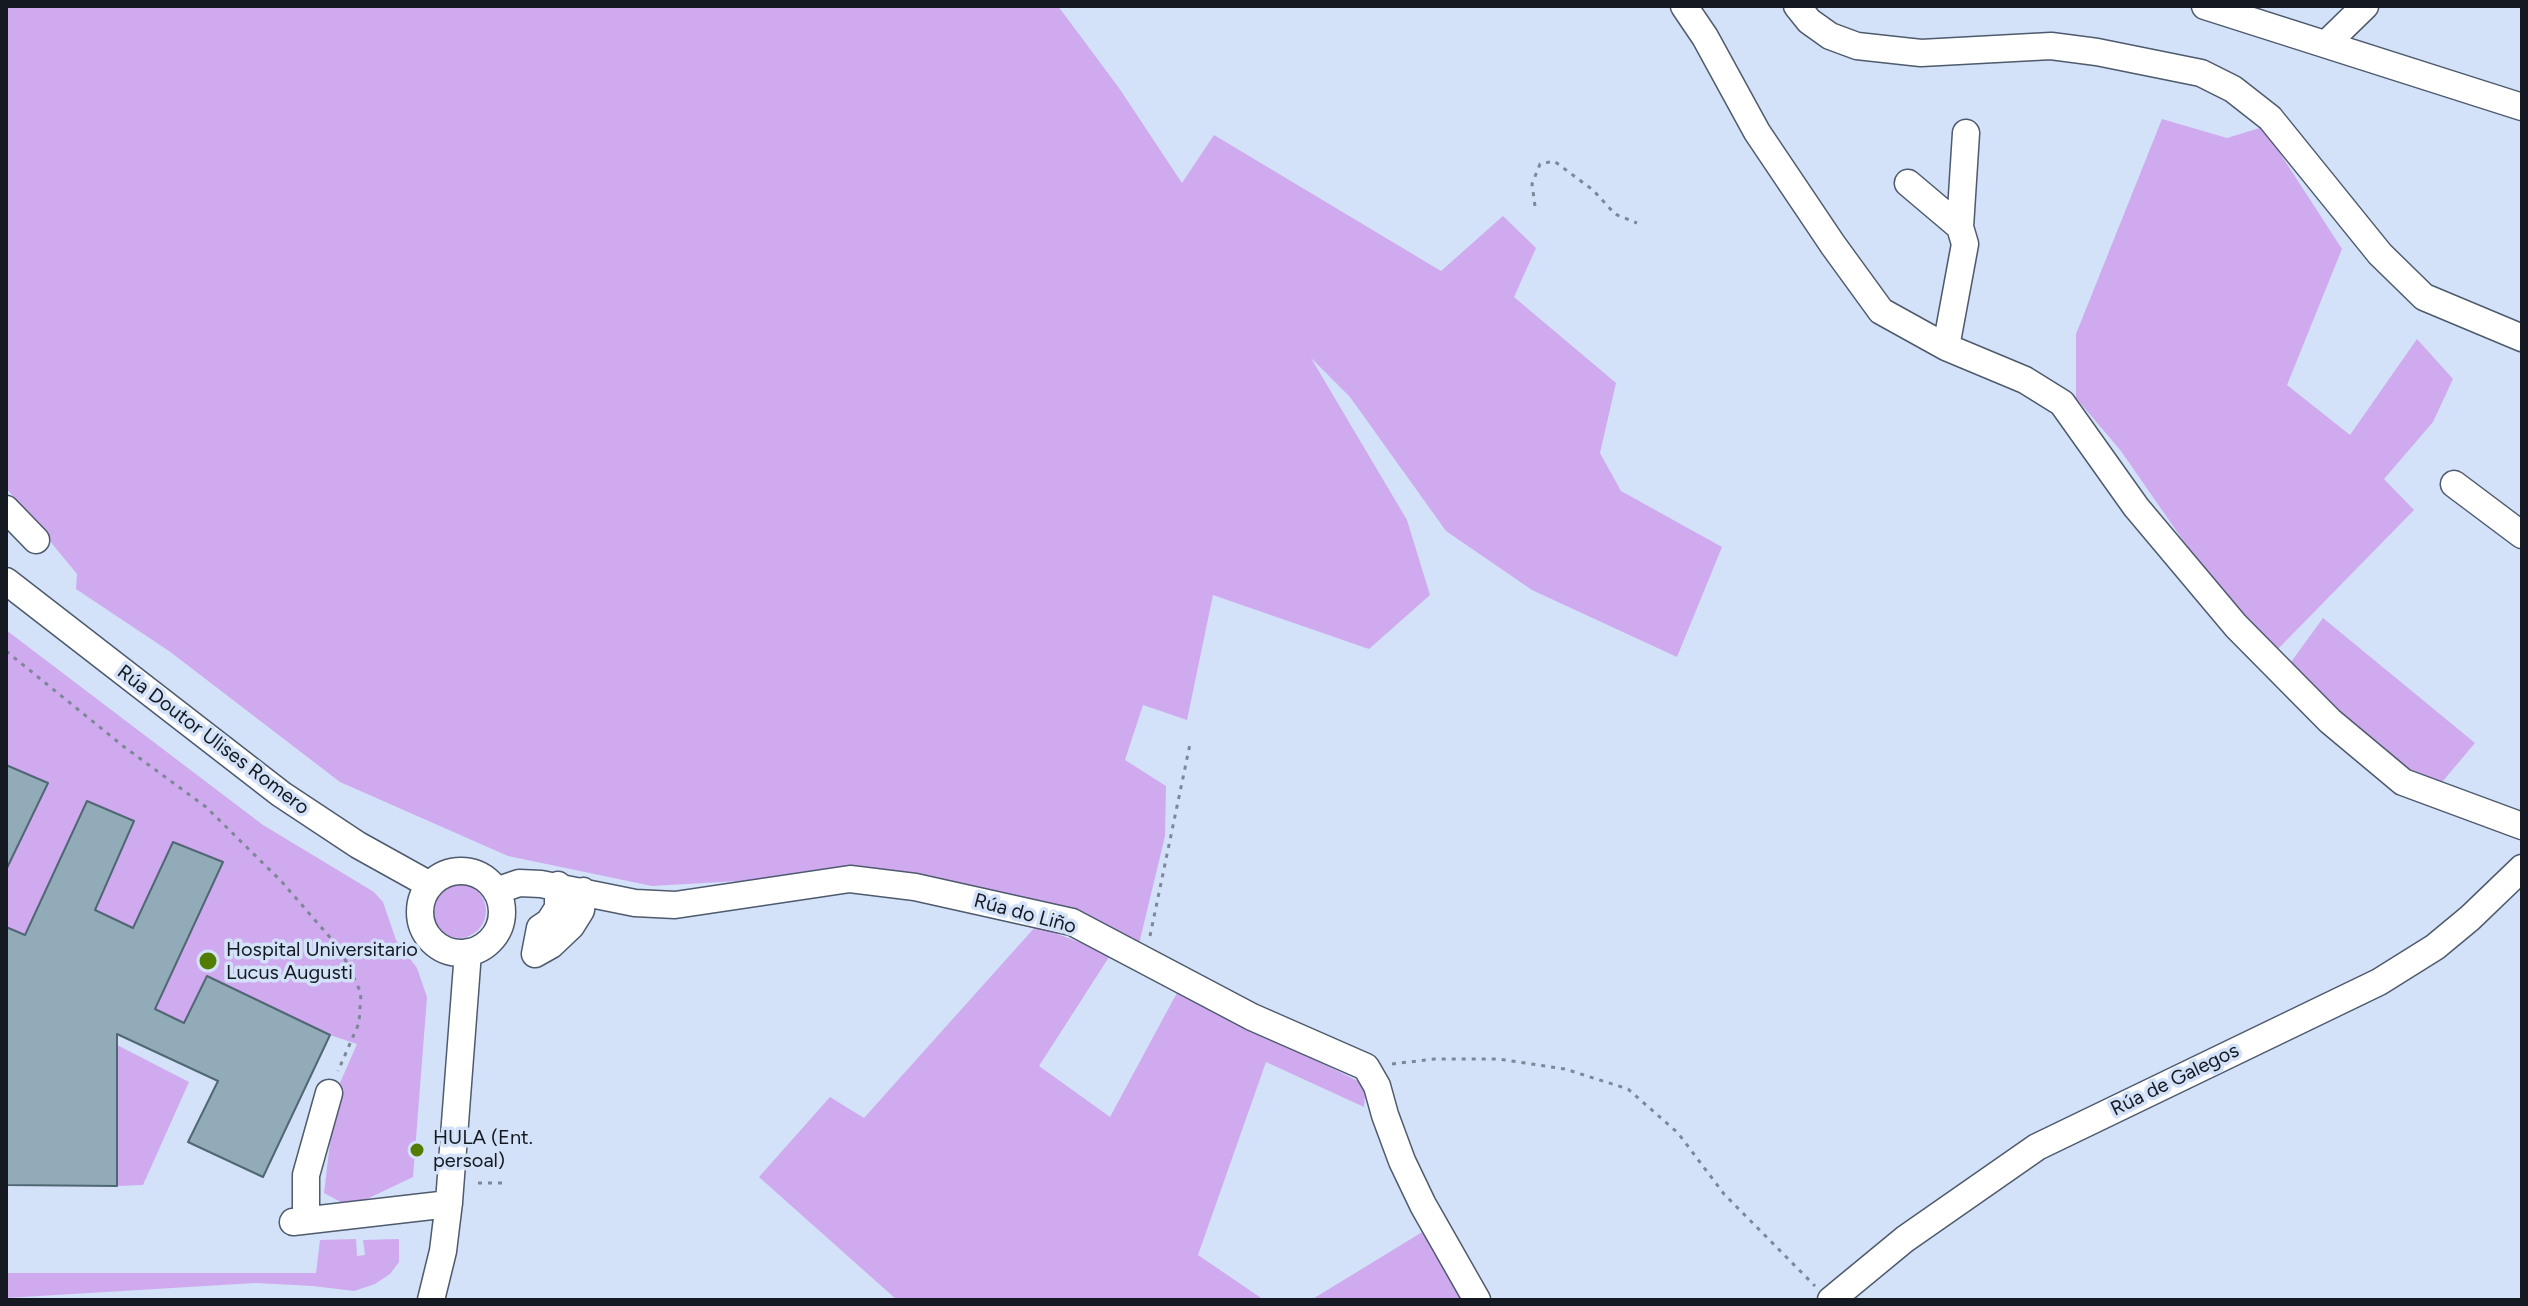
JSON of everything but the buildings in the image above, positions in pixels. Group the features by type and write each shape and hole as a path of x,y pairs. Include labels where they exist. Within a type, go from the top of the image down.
{"street":[{"path":"1684,6 1705,37 1757,132 1881,311 1946,347 2025,380 2062,403 2136,507 2236,626 2330,721 2403,782 2522,826"},
{"path":"1797,6 1809,21 1830,36 1857,46 1921,53 2051,46 2201,73 2233,89 2270,118 2380,254 2424,297 2522,338"},
{"path":"2205,6 2522,107"},
{"path":"2326,44 2365,6"},
{"path":"1946,347 1965,244 1960,227 1966,133"},
{"path":"1908,183 1960,227"},
{"path":"2454,484 2522,535"},
{"path":"6,509 36,540"},
{"name":"Rúa Doutor Ulises Romero","path":"6,581 281,794 358,845 430,885"},
{"name":"Rúa de Galegos","path":"1824,1295 2037,1147 2379,982 2447,937 2522,868"},
{"path":"470,872 480,876 496,891 502,917 491,940 480,948 468,952 443,949 425,932 420,908 430,885 448,873 470,872"},
{"name":"Rúa do Liño","path":"496,891 519,883 570,888 635,903 675,905 850,879 915,887 1072,922 1252,1017 1366,1067"},
{"path":"431,1300 443,1251 449,1204 468,952"},
{"path":"1366,1067 1377,1086 1402,1161 1423,1205 1477,1300"},
{"path":"329,1093 306,1175 299,1221 449,1204"}],"path":[{"path":"1535,206 1532,184 1540,164 1554,161 1593,190 1615,214 1637,223"},
{"path":"6,651 123,746 206,807 282,882 340,949 361,993 359,1023 329,1093"},
{"path":"1139,958 1150,938 1190,744"},
{"path":"1366,1067 1434,1059 1499,1059 1565,1069 1628,1089 1678,1133 1724,1194 1824,1295"},
{"path":"478,1183 506,1183"}],"shaded area":[{"path":"6,6 1058,6 1119,88 1182,183 1214,135 1441,271 1503,216 1536,248 1514,297 1616,383 1600,453 1621,491 1722,547 1677,657 1532,590 1446,531 1350,397 1311,358 1407,520 1430,595 1369,649 1213,595 1187,720 1143,705 1125,760 1166,786 1165,836 1139,944 842,875 652,886 508,856 340,782 169,651 76,589 77,574 6,488"},
{"path":"2162,119 2227,138 2263,127 2342,249 2287,385 2350,435 2417,339 2453,379 2433,422 2384,479 2414,510 2276,651 2223,598 2121,451 2076,398 2076,334"},
{"path":"2323,618 2475,743 2437,788 2415,776 2286,669"},
{"path":"6,630 263,825 374,892 383,902 396,940 417,968 427,997 413,1177 350,1207 324,1193 336,1092 357,1044 330,1035 207,976 184,1023 155,1009 223,862 173,843 133,928 95,910 134,821 87,801 25,935 6,927 6,870 48,783 6,765"},
{"path":"459,884 478,892 486,911 478,930 459,938 440,930 432,911 440,892"},
{"path":"1036,926 1111,954 1039,1066 1110,1117 1179,989 1366,1085 1364,1107 1266,1062 1198,1255 1264,1300 897,1300 759,1177 830,1097 864,1118"},
{"path":"117,1045 189,1082 143,1185 117,1186"},
{"path":"1424,1231 1467,1300 1311,1300"},
{"path":"356,1239 357,1256 365,1255 363,1240 399,1239 399,1262 390,1274 375,1284 354,1291 255,1283 6,1298 6,1273 316,1273 320,1240"}],"place":[{"name":"Hospital Universitario Lucus Augusti","path":"208,961"},
{"name":"HULA (Ent. persoal)","path":"417,1150"}]}
